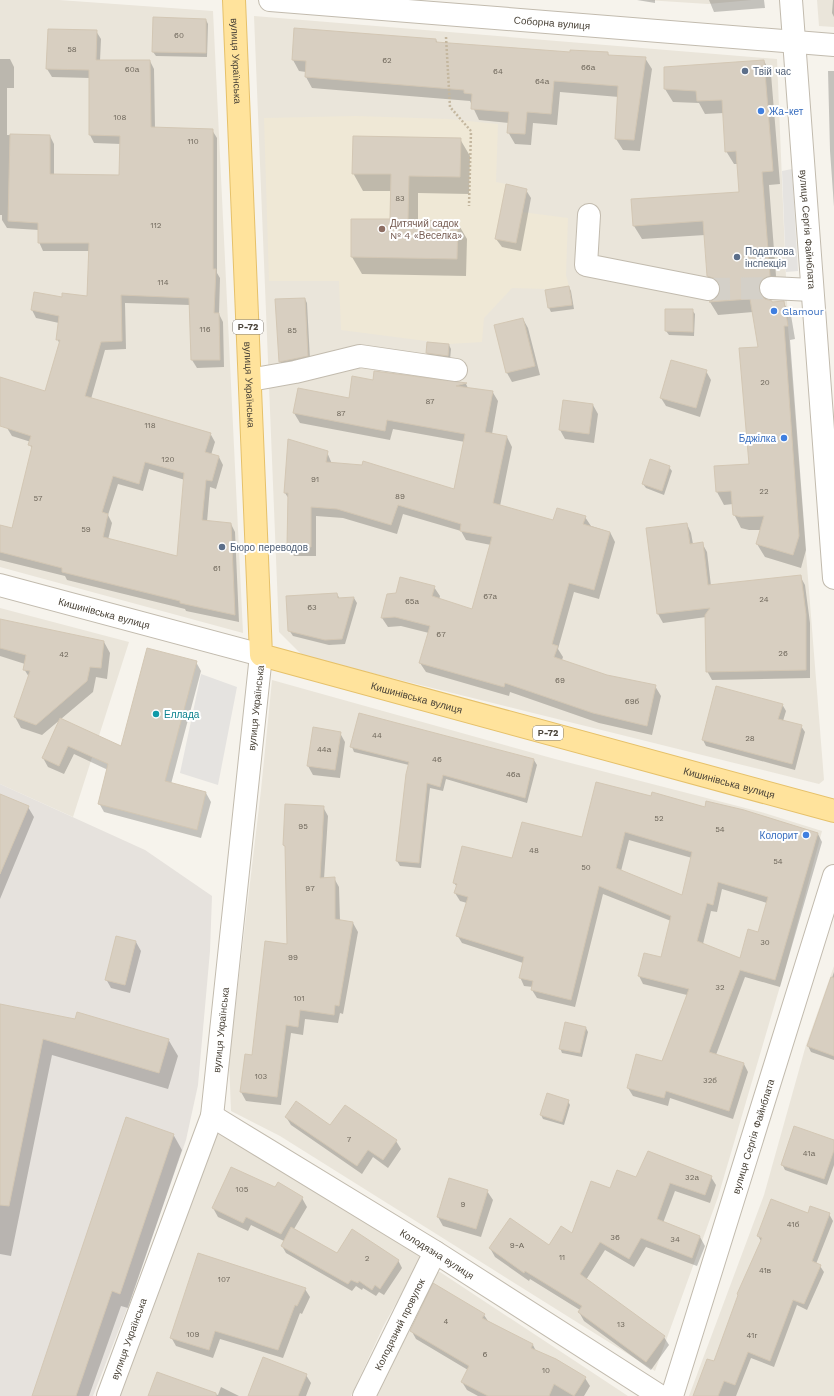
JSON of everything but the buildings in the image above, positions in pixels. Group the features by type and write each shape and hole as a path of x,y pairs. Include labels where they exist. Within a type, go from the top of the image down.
{"main road":[{"name":"вулиця Українська","path":"234,0 261,655"},
{"name":"Кишинівська вулиця","path":"261,655 834,811"}],"street":[{"name":"Соборна вулиця","path":"270,0 834,45"},
{"name":"вулиця Сергія Файнблата","path":"790,0 812,290 828,421 834,578"},
{"path":"589,215 586,265 708,289"},
{"path":"771,288 812,290"},
{"path":"250,380 295,372 360,356 456,370"},
{"name":"Кишинівська вулиця","path":"0,585 261,655"},
{"name":"вулиця Українська","path":"108,1396 212,1116 261,655"},
{"name":"вулиця Сергія Файнблата","path":"672,1396 834,876"},
{"name":"Колодязна вулиця","path":"212,1116 435,1252 660,1396"},
{"name":"Колодязний провулок","path":"364,1396 435,1252"}],"path":[{"path":"447,14 446,29 450,107 471,131 469,206"}],"shaded area":[{"path":"0,0 59,0 213,11 243,633 0,567"},
{"path":"646,0 752,0 708,4"},
{"path":"817,0 834,0 834,27 819,26"},
{"path":"254,16 777,59 788,326 824,780 819,784 303,656 279,632"},
{"name":"Дитячий садок № 4 «Веселка»","path":"356,116 448,119 498,124 496,182 506,184 522,212 568,218 566,275 569,286 545,289 512,288 484,318 482,342 449,344 341,330 339,281 269,281 264,118"},
{"path":"792,169 798,271 786,272 782,171"},
{"path":"0,608 129,642 73,817 0,784"},
{"path":"201,674 237,687 218,785 180,773"},
{"path":"272,680 555,759 761,812 822,831 786,966 718,1197 655,1371 280,1136 231,1111 229,1060 261,790"},
{"path":"0,784 145,850 212,896 210,951 198,1085 186,1140 128,1306 93,1396 0,1396"},
{"path":"834,966 834,1396 689,1396 764,1195 806,1045"},
{"path":"215,1130 424,1252 383,1327 351,1396 116,1396"},
{"path":"434,1272 440,1272 628,1396 371,1396"}],"tunnel":[{"path":"708,289 771,288"}],"place":[{"name":"Твій час","path":"745,71"},
{"name":"Жа-кет","path":"761,111"},
{"name":"Дитячий садок № 4 «Веселка»","path":"382,229"},
{"name":"Податкова інспекція","path":"737,257"},
{"name":"Glamour","path":"774,311"},
{"name":"Бджілка","path":"784,438"},
{"name":"Бюро переводов","path":"222,547"},
{"name":"Еллада","path":"156,714"},
{"name":"Колорит","path":"806,835"}]}
